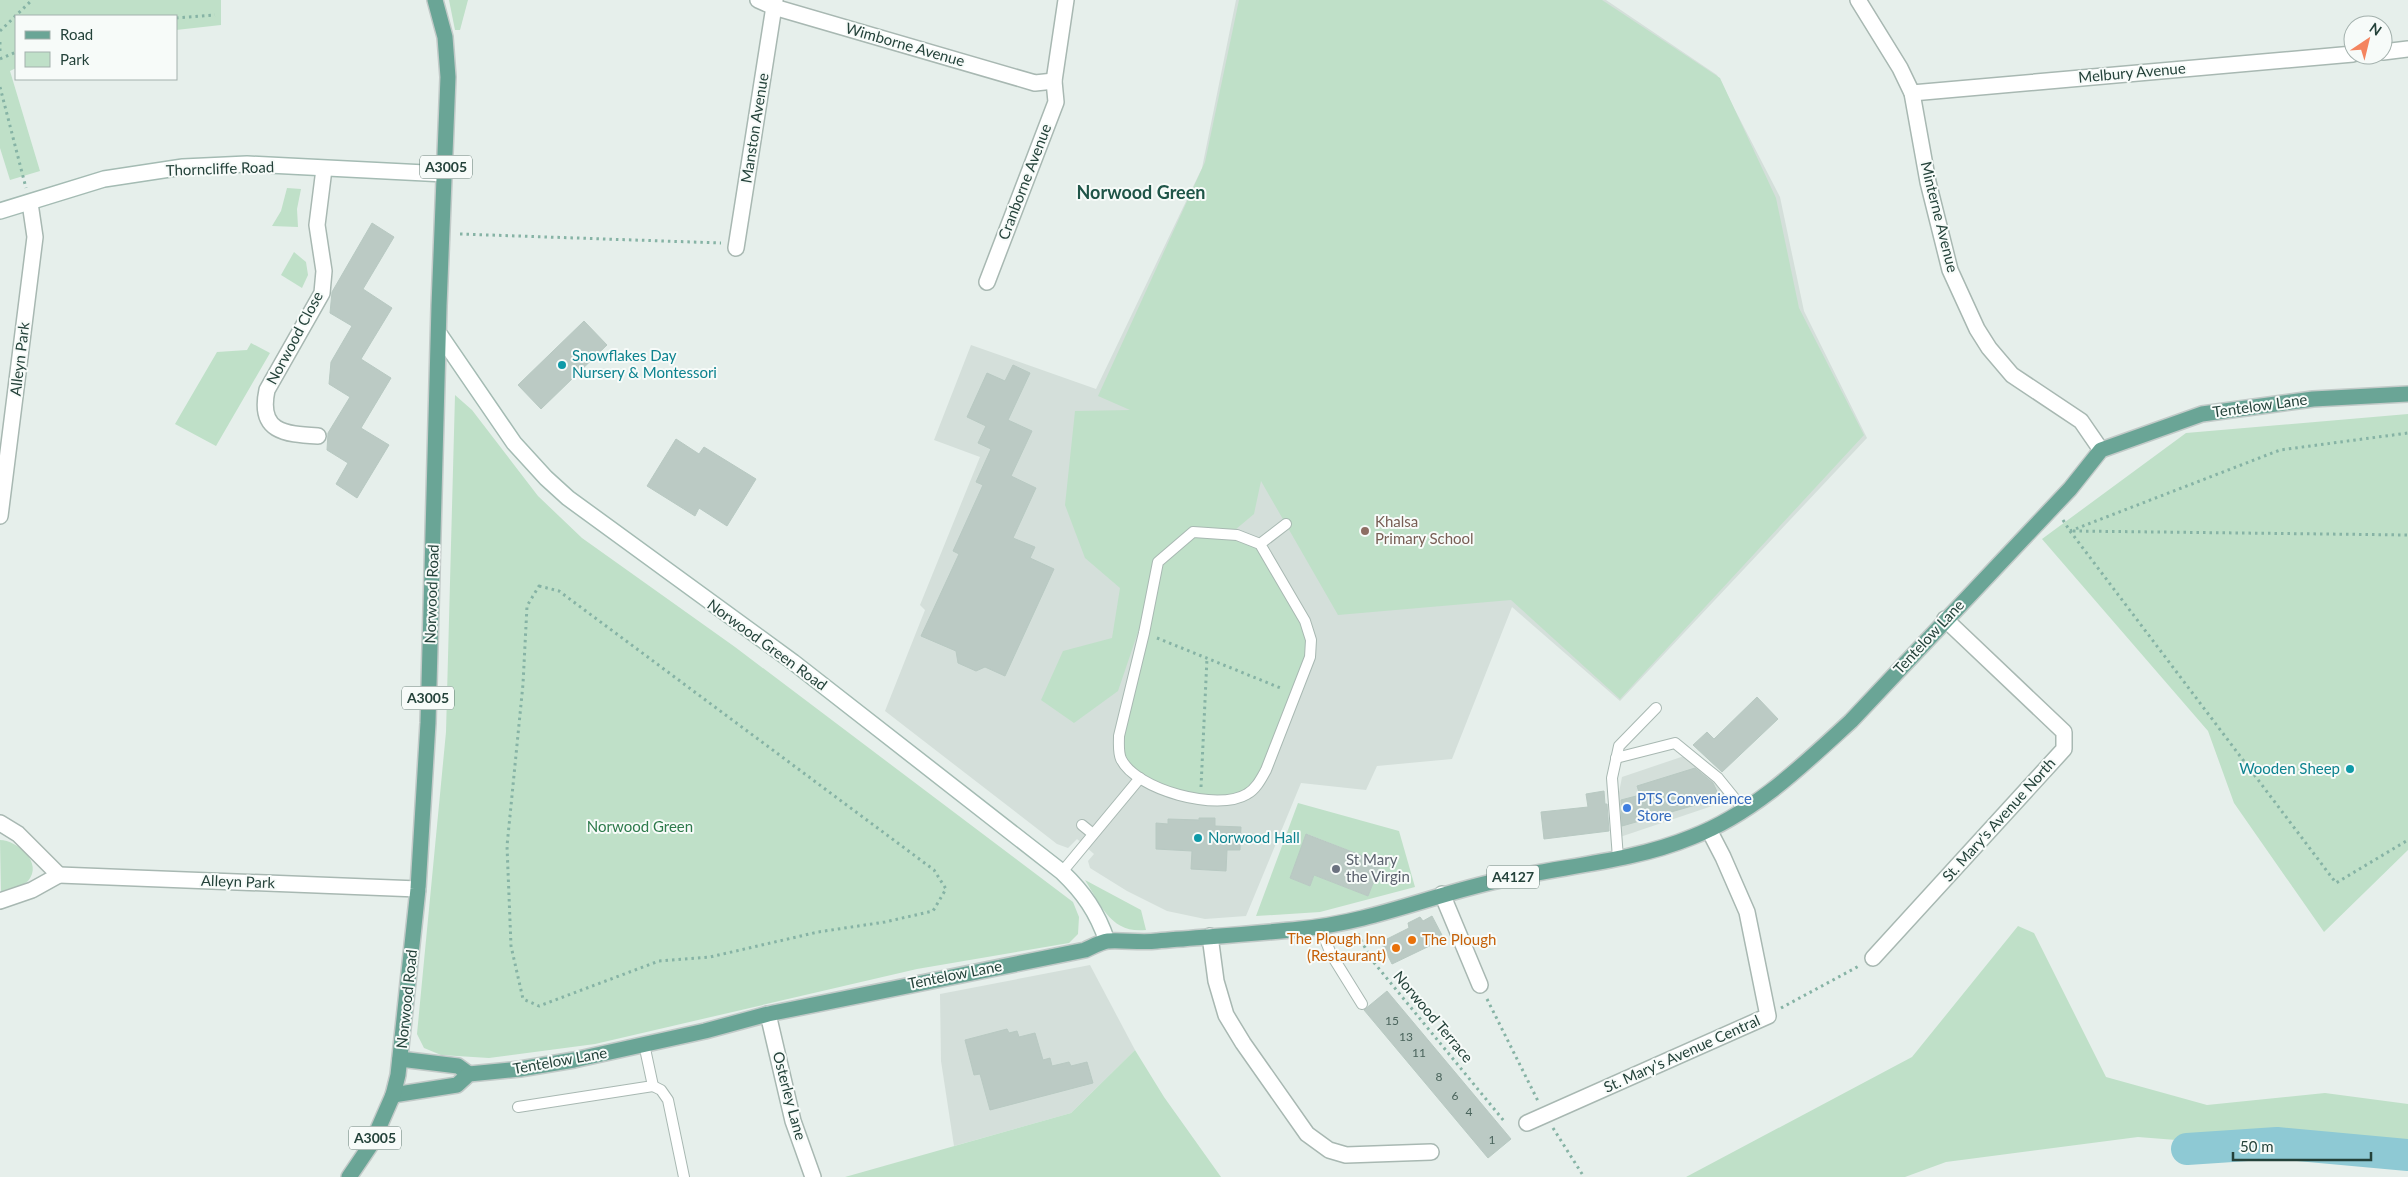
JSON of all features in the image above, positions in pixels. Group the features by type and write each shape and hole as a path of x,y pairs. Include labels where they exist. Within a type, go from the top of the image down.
{"main road":[{"name":"Norwood Road","path":"349,1177 372,1143 393,1095 400,1060 418,889 427,732 448,62 435,0"},
{"name":"Tentelow Lane","path":"393,1095 457,1085 470,1074 520,1069 574,1060 768,1014 1085,950 1106,941 1145,942 1320,927 1352,922 1442,894 1543,870 1618,858 1676,843 1709,830 1755,804 1815,754 1850,721 2052,508 2101,450 2176,422 2212,412 2313,399 2408,394"},
{"name":"Tentelow Lane","path":"400,1060 458,1066 470,1074"}],"street":[{"name":"Wimborne Avenue","path":"758,0 1036,83 1054,81"},
{"name":"Cranborne Avenue","path":"987,282 1056,102 1054,81 1066,0"},
{"name":"Minterne Avenue","path":"1858,0 1900,68 1912,93 1928,182 1950,270 1977,329 1988,348 2012,375 2081,421 2101,450"},
{"name":"Manston Avenue","path":"736,246 774,4"},
{"path":"2393,51 2408,50"},
{"name":"Melbury Avenue","path":"1912,93 2343,55"},
{"name":"Thorncliffe Road","path":"0,211 104,179 182,167 247,164 445,174"},
{"name":"Norwood Close","path":"318,436 285,434 269,423 263,406 267,390 322,293 324,271 317,225 324,169"},
{"name":"Alleyn Park","path":"0,516 35,237 30,203"},
{"name":"Norwood Green Road","path":"440,335 514,443 546,478 568,498 792,662 1062,872 1088,899 1100,922 1106,941"},
{"name":"St. Mary's Avenue North","path":"1873,958 2064,749 2064,732 1945,619"},
{"path":"0,823 18,834 59,875 32,890 0,901"},
{"name":"St. Mary's Avenue Central","path":"1527,1123 1768,1016 1747,912 1724,857 1709,830"},
{"name":"Alleyn Park","path":"59,875 418,889"},
{"path":"1442,894 1480,985"},
{"path":"1210,936 1216,982 1226,1014 1243,1042 1307,1134 1328,1150 1346,1155 1431,1152"},
{"name":"Osterley Lane","path":"768,1014 793,1121 813,1177"}],"lane":[{"path":"1260,544 1286,524"},
{"path":"1193,532 1238,535 1260,544 1305,621 1311,640 1310,657 1266,770 1258,784 1247,794 1230,800 1183,798 1140,778 1128,769 1121,759 1118,747 1119,736 1144,633 1158,562 1193,532"},
{"path":"1618,858 1612,778 1619,746 1656,708"},
{"path":"1616,758 1675,744 1718,778 1744,810"},
{"path":"1062,872 1140,778"},
{"path":"1082,825 1093,834"},
{"path":"1320,927 1331,954 1362,1004"},
{"path":"644,1044 653,1086"},
{"path":"518,1107 653,1086 661,1090 668,1100 684,1177"}],"path":[{"path":"17,15 32,0"},
{"path":"178,18 215,15"},
{"path":"0,31 15,16"},
{"path":"0,42 0,54"},
{"path":"0,59 15,52"},
{"path":"0,87 30,203"},
{"path":"460,234 736,246"},
{"path":"2070,531 2280,450 2408,433"},
{"path":"2052,508 2336,883 2408,840"},
{"path":"2070,531 2408,535"},
{"path":"539,586 560,591 934,870 946,889 933,911 884,922 818,932 710,957 659,961 539,1006 522,999 511,946 507,846 523,684 527,606 539,586"},
{"path":"1144,633 1296,694"},
{"path":"1200,800 1207,658"},
{"name":"Norwood Terrace","path":"1352,922 1371,959 1504,1121"},
{"path":"1768,1016 1873,958"},
{"path":"1480,985 1545,1115 1584,1177"}],"shaded area":[{"name":"Khalsa Primary School","path":"1236,0 1606,0 1717,75 1780,197 1804,311 1867,438 1620,701 1512,607 1452,759 1377,766 1366,790 1301,783 1246,916 1205,919 1167,911 1127,891 1090,868 1088,861 1094,854 1077,839 1068,848 1057,844 885,711 925,610 920,605 980,457 934,440 971,345 1096,389 1202,168"},
{"path":"1693,753 1730,800 1620,837 1617,803 1622,777"},
{"path":"1090,965 1135,1050 1071,1113 954,1146 941,1061 940,994"}],"green space":[{"path":"0,0 221,0 221,25 178,30 178,15 15,15 15,68 10,71 40,171 10,180 0,148"},
{"path":"449,0 468,0 460,30 455,30"},
{"name":"Khalsa Primary School","path":"1239,0 1602,0 1720,78 1776,198 1799,308 1864,435 1620,699 1511,600 1338,615 1261,481 1254,514 1229,535 1260,544 1311,640 1266,770 1247,794 1200,800 1140,778 1118,747 1152,591 1118,691 1074,723 1041,700 1063,651 1112,638 1120,588 1085,558 1065,505 1075,411 1130,410 1098,396 1205,162"},
{"path":"287,188 301,189 297,209 298,227 272,226 281,211"},
{"path":"294,252 306,262 308,275 302,288 281,275"},
{"path":"251,343 270,353 216,446 175,424 217,352 247,350"},
{"name":"Norwood Green","path":"455,395 472,410 538,496 582,538 735,647 1073,902 1079,917 1078,934 1069,943 917,969 595,1044 489,1058 441,1055 424,1048 417,1034 446,732"},
{"path":"2408,414 2408,850 2324,932 2234,803 2208,731 2042,539 2186,433"},
{"path":"1298,803 1399,831 1415,887 1320,912 1256,916","holes":["1307,834 1381,863 1368,896 1314,875 1310,886 1290,878"]},
{"path":"0,840 7,841 21,848 31,860 33,867 28,881 1,892"},
{"path":"1085,880 1141,910 1146,930 1134,930 1116,923 1102,908"},
{"path":"2018,926 2034,933 2106,1077 2207,1105 2325,1093 2408,1104 2408,1158 2138,1137 1946,1162 1905,1177 1686,1177 1912,1057"},
{"path":"1135,1050 1164,1097 1221,1177 845,1177 1071,1113"}],"building":[{"path":"372,223 394,237 363,289 392,308 361,359 391,378 361,428 389,445 357,498 336,484 348,463 327,450 328,433 350,397 329,384 331,362 352,326 330,313 332,292"},
{"name":"Snowflakes Day Nursery & Montessori","path":"584,321 607,345 541,409 518,385"},
{"path":"1013,365 1030,373 1008,420 1032,431 1011,476 1036,488 1013,538 1035,547 1030,558 1054,569 1005,676 985,667 976,671 958,663 956,651 921,636 959,554 953,551 983,485 976,482 991,449 978,443 986,426 967,417 987,373 1005,381"},
{"path":"676,439 699,454 704,447 756,479 727,526 699,508 695,516 647,486"},
{"path":"1757,697 1778,719 1722,772 1693,745 1707,732 1714,739"},
{"path":"1695,768 1713,783 1720,798 1622,826 1621,800 1640,795 1637,786"},
{"path":"1604,791 1609,831 1544,839 1541,812 1588,807 1586,794"},
{"name":"Norwood Hall","path":"1199,818 1215,818 1215,826 1241,827 1240,850 1227,850 1226,871 1191,869 1192,851 1156,849 1156,823 1168,824 1168,819 1199,820"},
{"name":"St Mary the Virgin","path":"1306,834 1381,863 1368,896 1314,875 1310,886 1290,878"},
{"name":"The Plough","path":"1432,916 1444,939 1392,964 1381,942 1409,928 1408,923 1420,917 1423,921"},
{"path":"1387,991 1511,1139 1488,1158 1364,1010"},
{"path":"1007,1029 1009,1033 1017,1031 1019,1037 1035,1033 1043,1060 1050,1058 1052,1066 1069,1062 1071,1066 1087,1062 1093,1083 990,1110 980,1074 974,1075 965,1040"}],"waterway":[{"path":"2187,1149 2277,1143 2408,1155"}],"place":[{"name":"Snowflakes Day Nursery & Montessori","path":"562,365"},
{"name":"Khalsa Primary School","path":"1365,531"},
{"name":"Wooden Sheep","path":"2350,769"},
{"name":"PTS Convenience Store","path":"1627,808"},
{"name":"Norwood Hall","path":"1198,838"},
{"name":"St Mary the Virgin","path":"1336,869"},
{"name":"The Plough","path":"1412,940"},
{"name":"The Plough Inn (Restaurant)","path":"1396,948"}],"district":[{"name":"Norwood Green","path":"1141,193"}]}
